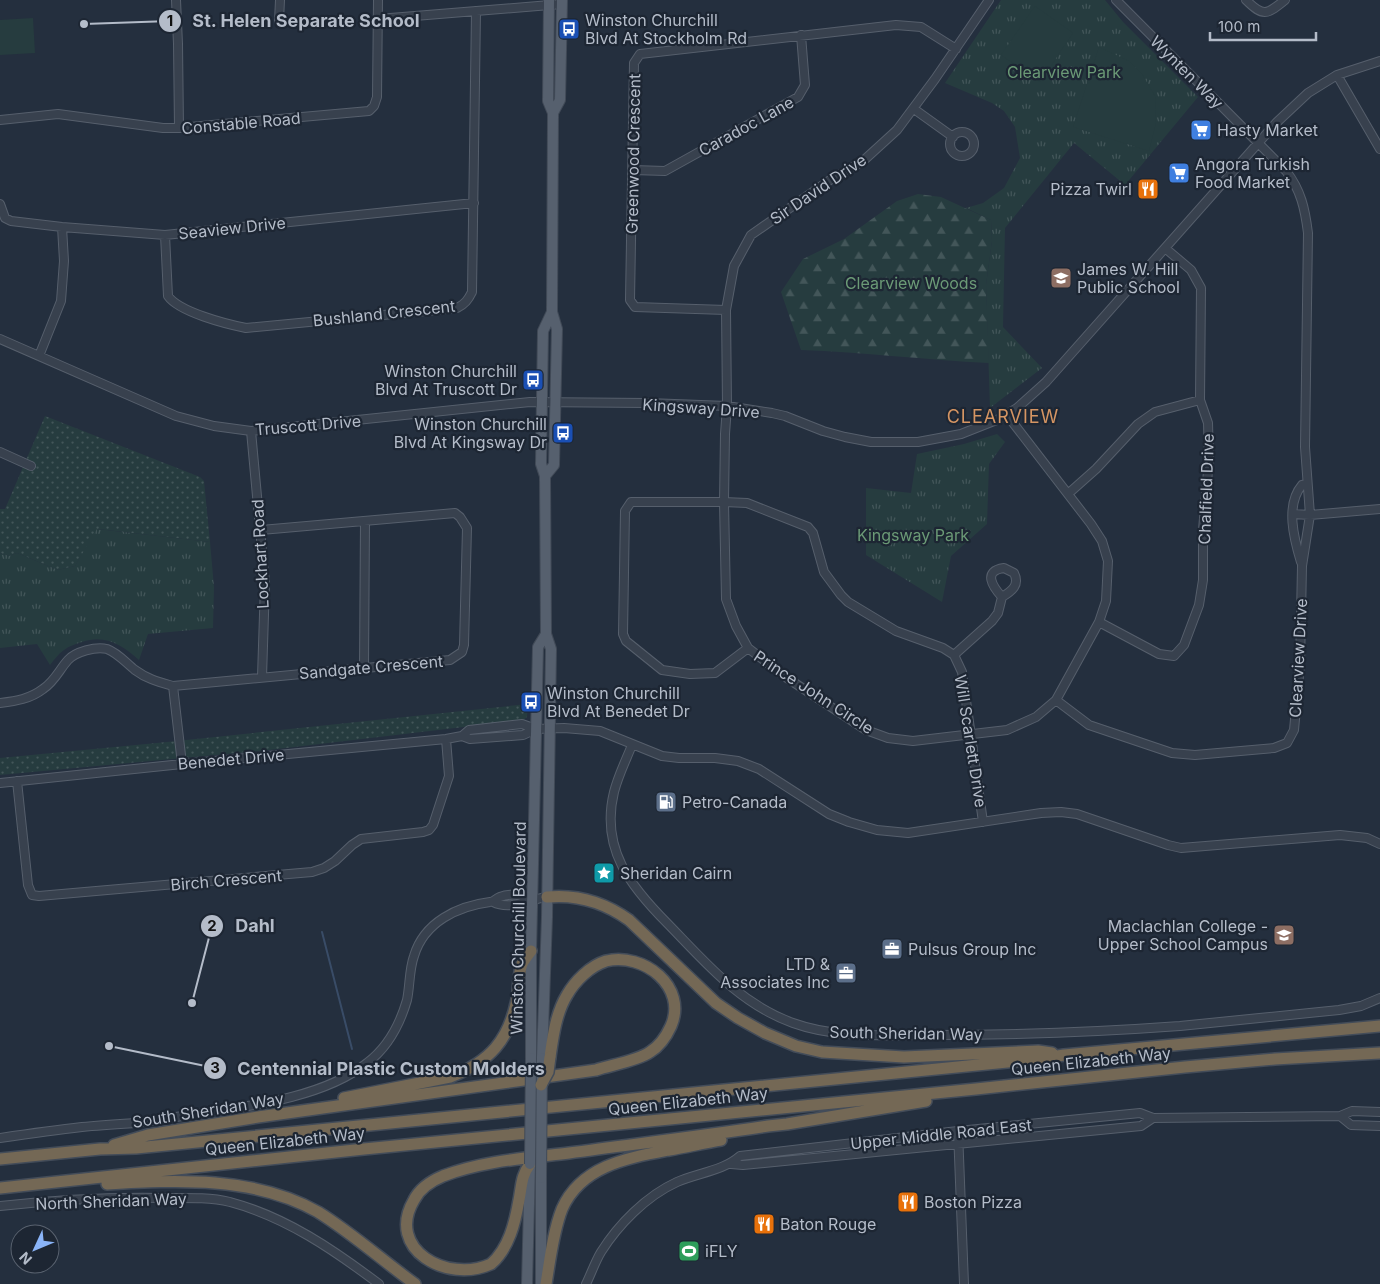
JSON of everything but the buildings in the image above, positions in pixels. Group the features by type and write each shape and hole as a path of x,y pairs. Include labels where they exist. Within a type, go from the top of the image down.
{"highway":[{"path":"547,897 583,898 614,909 629,920 716,1003 765,1033 796,1046 822,1052 904,1057 1038,1051 1064,1055"},
{"path":"258,1117 450,1076 477,1065 486,1059 496,1048 509,1027 516,1001 522,964 531,951"},
{"path":"100,1148 148,1135 258,1117 568,1075 596,1070 648,1054 660,1045 669,1031 674,1018 675,1001 668,984 646,965 628,959 606,961 588,970 575,983 564,1001 554,1033 541,1058 548,1072 541,1085"},
{"name":"Queen Elizabeth Way","path":"0,1159 100,1148 136,1148 1030,1060 1064,1055 1380,1026"},
{"name":"Queen Elizabeth Way","path":"0,1188 364,1149 1185,1067 1275,1059 1380,1053"},
{"path":"530,1164 523,1174 526,1180 510,1237 502,1252 484,1269 465,1276 445,1275 428,1267 414,1252 409,1242 407,1230 407,1217 411,1206 425,1186 443,1176 490,1164 787,1124 951,1097 976,1089"},
{"path":"546,1284 562,1209 576,1188 596,1170 628,1158 769,1130 787,1124"},
{"path":"0,1188 118,1183 210,1182 240,1185 278,1194 316,1212 337,1225 416,1284"}],"main road":[{"name":"Winston Churchill Boulevard","path":"552,113 560,100 562,2"},
{"name":"Winston Churchill Boulevard","path":"546,476 554,464 557,329 552,312 552,113 548,101 549,3"},
{"name":"Winston Churchill Boulevard","path":"530,1164 541,1058 547,897 551,650 546,634 546,476 541,464 543,331 552,312"},
{"name":"Winston Churchill Boulevard","path":"541,1058 531,951 538,647 546,634"},
{"path":"541,1085 541,1284"},
{"path":"526,1180 527,1284"}],"street":[{"path":"176,0 178,128"},
{"path":"279,21 280,0"},
{"name":"Constable Road","path":"0,120 58,114 163,128 178,128 369,111 374,106 377,97 378,0"},
{"name":"Sir David Drive","path":"727,406 726,310 734,266 751,235 830,180 863,161 898,130 989,0"},
{"name":"Wynten Way","path":"1116,0 1258,144"},
{"path":"1246,0 1257,10 1266,13 1272,11 1285,0"},
{"path":"378,19 562,2"},
{"name":"Bushland Crescent","path":"165,235 168,296 176,305 220,322 246,328 457,308 468,300 472,292 476,11"},
{"name":"Greenwood Crescent","path":"726,310 635,308 630,300 634,63 640,54 801,34 896,25 921,27 956,49"},
{"name":"Caradoc Lane","path":"633,170 665,171 798,97 805,85 801,34"},
{"name":"Kingsway Drive","path":"556,403 648,403 727,406 785,416 845,437 897,444 961,434 1017,408 1046,382 1276,123 1308,93 1337,74 1380,61"},
{"path":"1337,74 1380,149"},
{"path":"914,109 953,137"},
{"name":"Clearview Drive","path":"1056,700 1088,725 1172,753 1195,755 1274,748 1287,743 1294,730 1300,665 1302,566 1310,515 1305,447 1308,233 1304,206 1294,182 1286,171 1258,144"},
{"name":"Seaview Drive","path":"0,204 5,218 11,221 165,235 474,203"},
{"path":"39,356 61,301 64,261 62,227"},
{"name":"Chalfield Drive","path":"1099,622 1159,654 1174,656 1184,646 1199,605 1203,580 1203,530 1210,459 1208,423 1200,400 1201,288 1190,270 1165,248"},
{"name":"Truscott Drive","path":"0,340 176,416 214,426 251,431 530,402 556,403"},
{"path":"1068,494 1096,469 1138,424 1156,412 1200,400"},
{"name":"Prince John Circle","path":"727,406 724,502 726,599 736,626 748,648 787,678 866,730 888,738 913,741 1007,730 1036,717 1056,700 1099,622 1106,601 1108,561 1102,541 1007,414"},
{"name":"Lockhart Road","path":"251,431 265,583 262,677"},
{"path":"0,452 31,466"},
{"name":"Clearview Drive","path":"1302,566 1294,537 1293,514 1296,491 1302,485 1307,484"},
{"path":"724,502 631,502 625,511 622,634 626,641 662,670 690,674 715,673 748,648"},
{"name":"Will Scarlett Drive","path":"724,502 747,503 808,526 824,572 848,602 896,632 943,648 954,655 962,672 983,822"},
{"path":"1293,514 1310,515 1380,509"},
{"name":"Sandgate Crescent","path":"0,703 26,699 35,695 56,678 68,659 84,651 96,649 107,649 118,655 147,678 173,686 450,660 462,652 464,645 467,528 455,513 260,530"},
{"path":"364,668 365,521"},
{"path":"954,655 992,621 998,613 1002,597"},
{"path":"173,686 182,764"},
{"name":"Benedet Drive","path":"0,783 462,736 470,739 523,735 536,729 564,728 600,731 662,756 738,761 759,769 829,814 877,830 908,833 1041,813 1064,812 1076,814 1180,848 1340,835 1367,838 1380,844"},
{"name":"Birch Crescent","path":"17,782 28,885 32,895 312,872 330,864 362,839 429,830 433,825 448,776 446,739"},
{"name":"South Sheridan Way","path":"632,745 616,785 611,809 613,840 623,870 646,901 708,967 753,1004 793,1023 830,1032 857,1035 1011,1034 1180,1026 1339,1010 1361,1006 1380,998"},
{"name":"South Sheridan Way","path":"0,1138 250,1106 304,1093 344,1077 367,1064 385,1047 398,1024 407,1000 414,955 422,940 443,918 458,909 473,904 493,902 500,897 521,895 533,899 547,897"},
{"name":"Upper Middle Road East","path":"731,1164 740,1156 958,1131 1140,1113 1153,1118 1340,1116 1352,1111 1380,1112"},
{"name":"Upper Middle Road East","path":"1340,1116 1351,1124 1380,1126"},
{"name":"Upper Middle Road East","path":"586,1284 600,1253 614,1234 644,1204 676,1182 731,1164 743,1165 1141,1126 1153,1118"},
{"path":"958,1131 964,1284"},
{"name":"North Sheridan Way","path":"0,1206 108,1198 199,1198 228,1202 248,1207 300,1230 352,1263 379,1284"}],"green space":[{"name":"Clearview Park","path":"1001,0 1105,0 1123,22 1198,97 1125,185 1074,143 1005,228 1003,327 1042,368 990,408 986,285 992,241 991,220 966,208 983,203 1004,188 1020,158 1015,127 1004,111 992,103 945,83"},
{"path":"1035,6 1073,33 1040,82 1001,55"},
{"path":"33,18 35,53 0,55 0,20"},
{"path":"1099,47 1129,61 1142,74 1155,96 1156,123 1149,151 1073,127"},
{"name":"Clearview Woods","path":"918,194 941,197 991,220 992,241 986,285 989,363 801,350 781,292 803,259 844,239 897,201"},
{"path":"45,416 200,477 204,481 210,542 98,529 75,566 58,570 17,553 9,556 0,553 0,509 5,509"},
{"name":"Kingsway Park","path":"997,434 1005,442 989,464 987,524 951,556 942,602 866,555 866,488 911,493 917,454 964,444"},
{"path":"97,529 210,542 214,587 213,628 148,634 139,660 113,642 98,639 68,647 50,665 37,644 0,648 0,553 9,556 17,553 58,570 75,566"},
{"path":"528,704 527,717 523,720 269,750 0,775 0,758"}],"waterway":[{"path":"322,932 352,1049"}],"place":[{"name":"St. Helen Separate School","path":"84,24"},
{"name":"Winston Churchill Blvd At Stockholm Rd","path":"569,29"},
{"name":"Hasty Market","path":"1201,130"},
{"name":"Angora Turkish Food Market","path":"1179,173"},
{"name":"Pizza Twirl","path":"1148,189"},
{"name":"James W. Hill Public School","path":"1061,278"},
{"name":"Winston Churchill Blvd At Truscott Dr","path":"533,380"},
{"name":"Winston Churchill Blvd At Kingsway Dr","path":"563,433"},
{"name":"Winston Churchill Blvd At Benedet Dr","path":"531,702"},
{"name":"Petro-Canada","path":"666,802"},
{"name":"Sheridan Cairn","path":"604,873"},
{"name":"Maclachlan College - Upper School Campus","path":"1284,935"},
{"name":"Pulsus Group Inc","path":"892,949"},
{"name":"LTD & Associates Inc","path":"846,973"},
{"name":"Dahl","path":"192,1003"},
{"name":"Centennial Plastic Custom Molders","path":"109,1046"},
{"name":"Boston Pizza","path":"908,1202"},
{"name":"Baton Rouge","path":"764,1224"},
{"name":"iFLY","path":"689,1251"}],"district":[{"name":"CLEARVIEW","path":"1003,417"}]}
